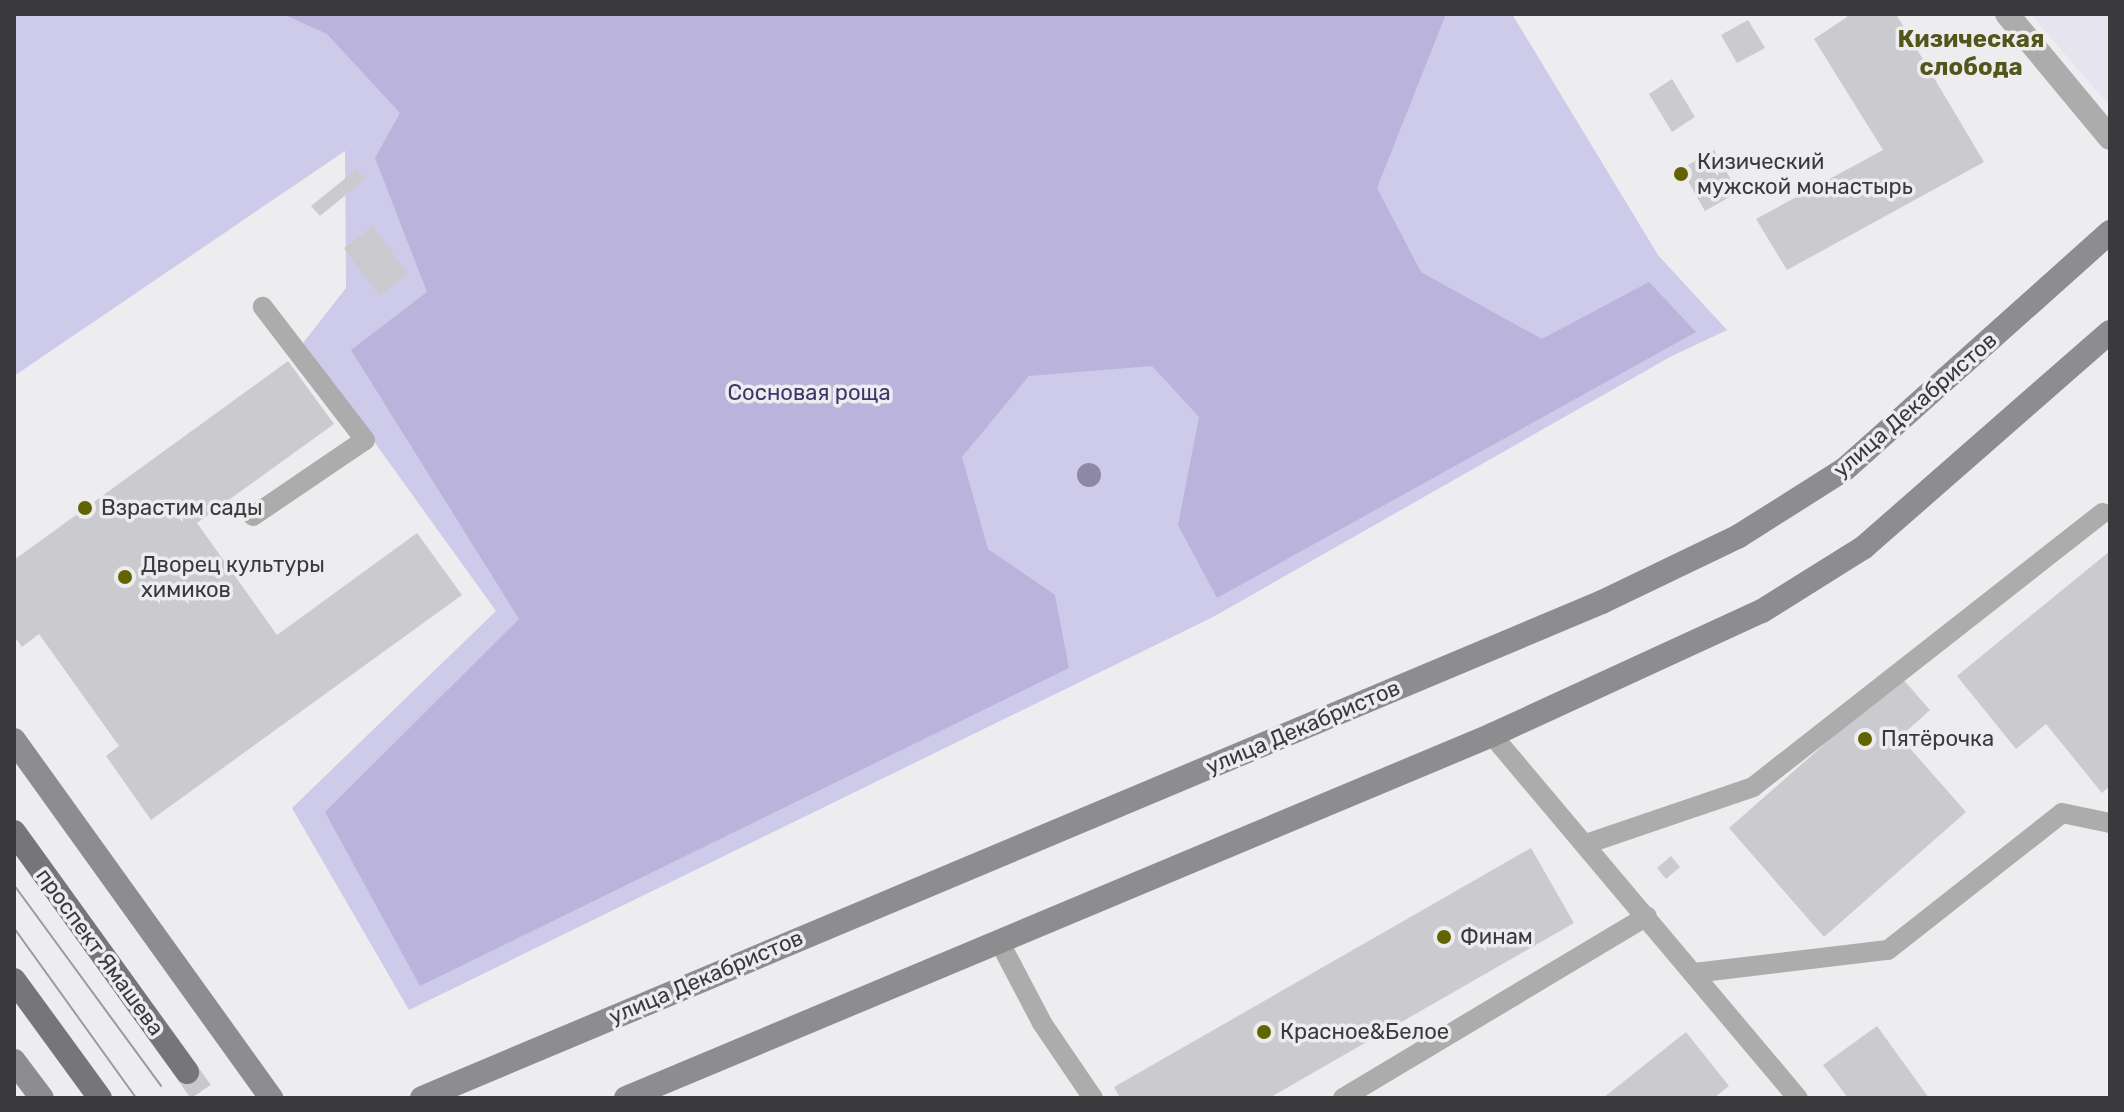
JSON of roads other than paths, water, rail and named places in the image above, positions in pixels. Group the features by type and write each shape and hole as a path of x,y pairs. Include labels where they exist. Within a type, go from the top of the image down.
{"main road":[{"name":"улица Декабристов","path":"422,1098 1602,602 1739,536 1845,469 2110,232"},
{"path":"626,1098 1492,735 1748,618 1863,548 2110,332"},
{"path":"14,740 271,1098"},
{"name":"проспект Ямашева","path":"14,832 187,1072"},
{"path":"14,980 100,1098"},
{"path":"14,1061 42,1098"}],"street":[{"path":"2007,14 2110,138"}],"lane":[{"path":"253,516 365,440 263,307"},
{"path":"1586,844 1753,787 2103,513"},
{"path":"1492,735 1647,916 1790,1095"},
{"path":"1694,973 1888,950 2062,813 2110,823"},
{"path":"1343,1098 1647,916"},
{"path":"999,941 1042,1023 1093,1098"}],"tunnel":[{"path":"187,1072 205,1098"}],"tram line":[{"path":"14,885 161,1086"},
{"path":"14,928 136,1098"}],"place":[{"name":"Кизический мужской монастырь","path":"1681,174"},
{"name":"Взрастим сады","path":"85,508"},
{"name":"Дворец культуры химиков","path":"125,577"},
{"name":"Пятёрочка","path":"1865,739"},
{"name":"Финам","path":"1444,937"},
{"name":"Красное&Белое","path":"1264,1032"}],"district":[{"name":"Кизическая слобода","path":"1971,54"}],"park label":[{"name":"Сосновая роща","path":"809,393"}]}
